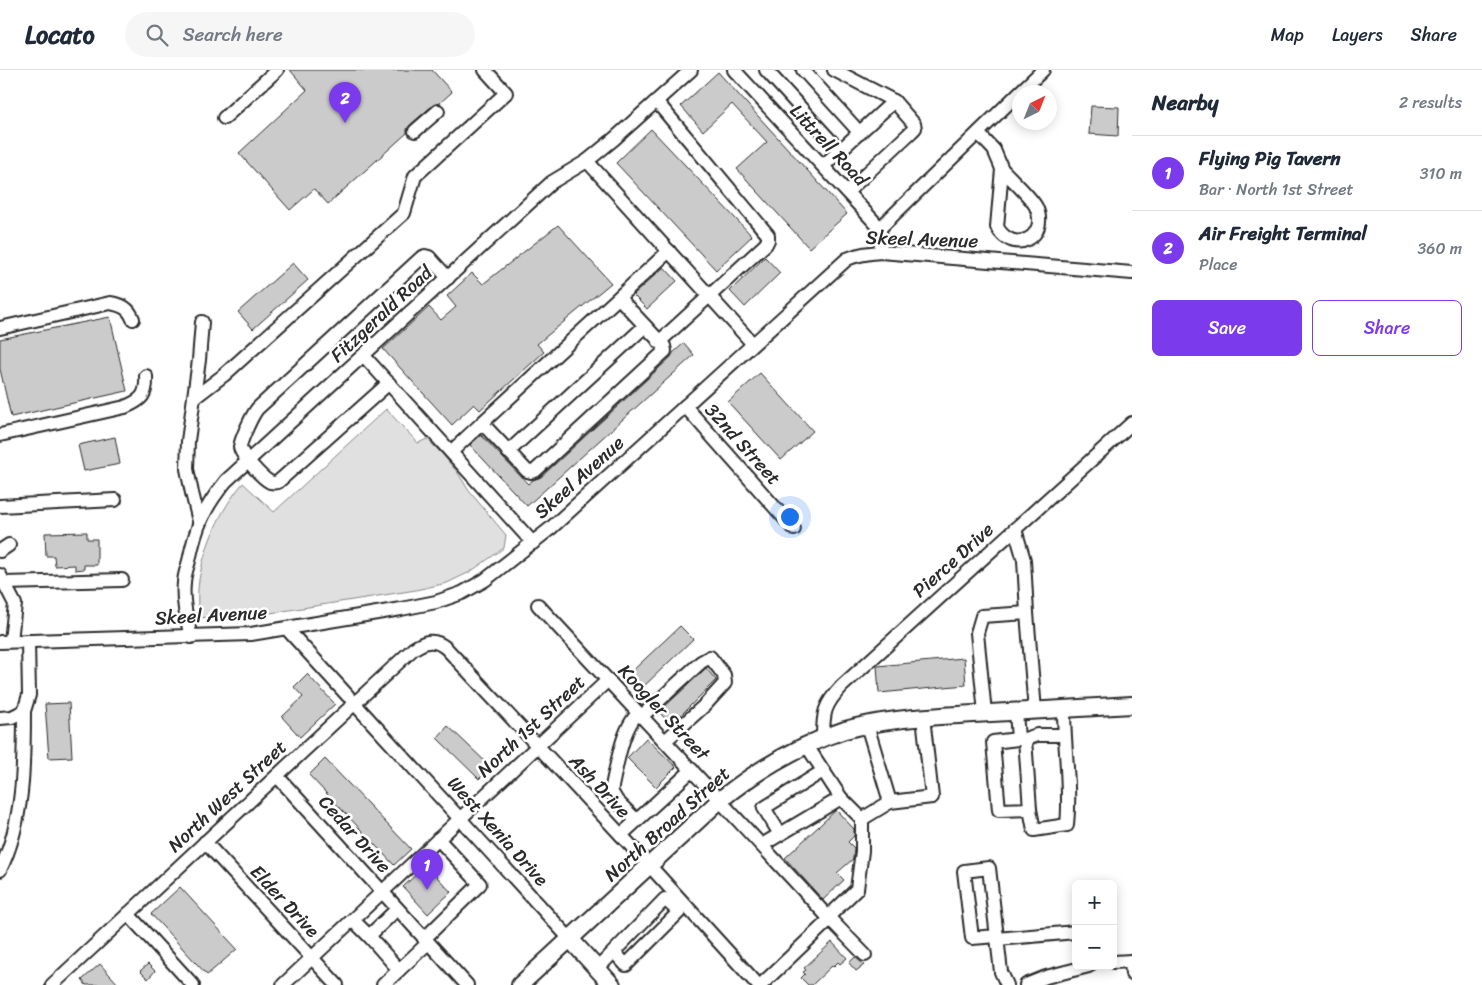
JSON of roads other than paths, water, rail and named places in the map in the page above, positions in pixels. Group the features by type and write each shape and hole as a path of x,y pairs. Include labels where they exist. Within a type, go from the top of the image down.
{"main road":[{"name":"North Broad Street","path":"520,985 720,800 753,774 823,738 888,720 1132,705"},
{"name":"West Xenia Drive","path":"570,939 612,985"}],"street":[{"path":"224,118 276,70"},
{"path":"194,398 224,375 404,213 415,176 506,93 485,70"},
{"name":"Fitzgerald Road","path":"191,637 185,609 184,584 199,522 212,499 226,481 552,182 587,161 691,70"},
{"name":"Littrell Road","path":"734,70 880,228"},
{"path":"766,70 840,151"},
{"path":"803,70 860,133"},
{"path":"834,70 894,102 912,121 915,128 847,192"},
{"path":"1028,85 1043,70"},
{"path":"881,252 880,228 1012,101"},
{"path":"656,102 768,235 766,244 659,342"},
{"path":"823,166 894,102"},
{"path":"415,131 438,111"},
{"path":"978,133 994,150 1002,169 1035,205 1039,216 1037,229 1031,238 1022,241 1011,241 1001,234 996,227 1002,169"},
{"path":"587,161 753,344"},
{"path":"451,452 669,251"},
{"name":"Skeel Avenue","path":"6,642 251,634 401,609 462,593 485,580 534,543 847,259 865,253 881,252 1132,273"},
{"path":"389,383 278,482 272,483 266,479 242,453 240,447 255,412 421,258 429,257 448,278"},
{"path":"482,423 527,471 535,471 665,351 664,346 619,298"},
{"path":"0,328 110,304 119,304 124,307 131,312 133,319"},
{"path":"199,522 187,468 188,441 202,322"},
{"path":"508,452 645,326"},
{"path":"364,356 534,543"},
{"path":"0,435 125,407 142,397 146,390 146,376"},
{"name":"32nd Street","path":"685,406 794,529"},
{"name":"Pierce Drive","path":"823,738 825,710 831,696 1132,423"},
{"path":"0,506 116,500"},
{"path":"1015,529 1024,560 1034,711"},
{"path":"6,642 15,604 2,579 122,580"},
{"name":"Koogler Street","path":"538,605 865,955"},
{"path":"985,714 978,633 982,616 1027,613"},
{"name":"West Xenia Drive","path":"287,629 570,939"},
{"path":"0,870 16,829 24,766 24,711 29,695 28,641"},
{"name":"North West Street","path":"52,985 277,776 351,699 413,649 422,643 431,641"},
{"name":"Ash Drive","path":"431,641 439,642 446,648 649,865 669,895 759,985"},
{"path":"636,820 617,801 611,791 624,737 631,721 641,715 701,662 710,657 724,675 725,683 705,705 665,741"},
{"name":"North 1st Street","path":"283,985 608,680"},
{"path":"1016,712 1034,830 1067,826 1069,809 1064,709"},
{"path":"0,718 12,717 24,711"},
{"path":"862,820 890,802 932,796 923,717"},
{"path":"867,725 890,802"},
{"path":"1030,809 1000,810 993,742 1037,735 1064,735"},
{"path":"759,985 857,889 862,851 862,820 841,798 807,746"},
{"path":"620,835 692,770"},
{"path":"780,834 764,808 823,771"},
{"name":"Cedar Drive","path":"277,776 464,984"},
{"path":"762,845 841,798"},
{"path":"383,985 480,884 438,839"},
{"name":"Elder Drive","path":"205,842 337,985"},
{"path":"1007,985 1001,972 997,938 989,868 964,871 972,938 997,938 1072,932"},
{"path":"597,969 669,895 679,912 626,965 614,952"},
{"path":"369,936 398,909"},
{"path":"128,914 193,985"},
{"path":"352,920 399,970"},
{"path":"1117,963 1132,965"},
{"path":"1026,985 1046,977 1073,970"}],"place":[{"name":"Air Freight Terminal","path":"345,123"},
{"name":"Flying Pig Tavern","path":"427,890"}]}
